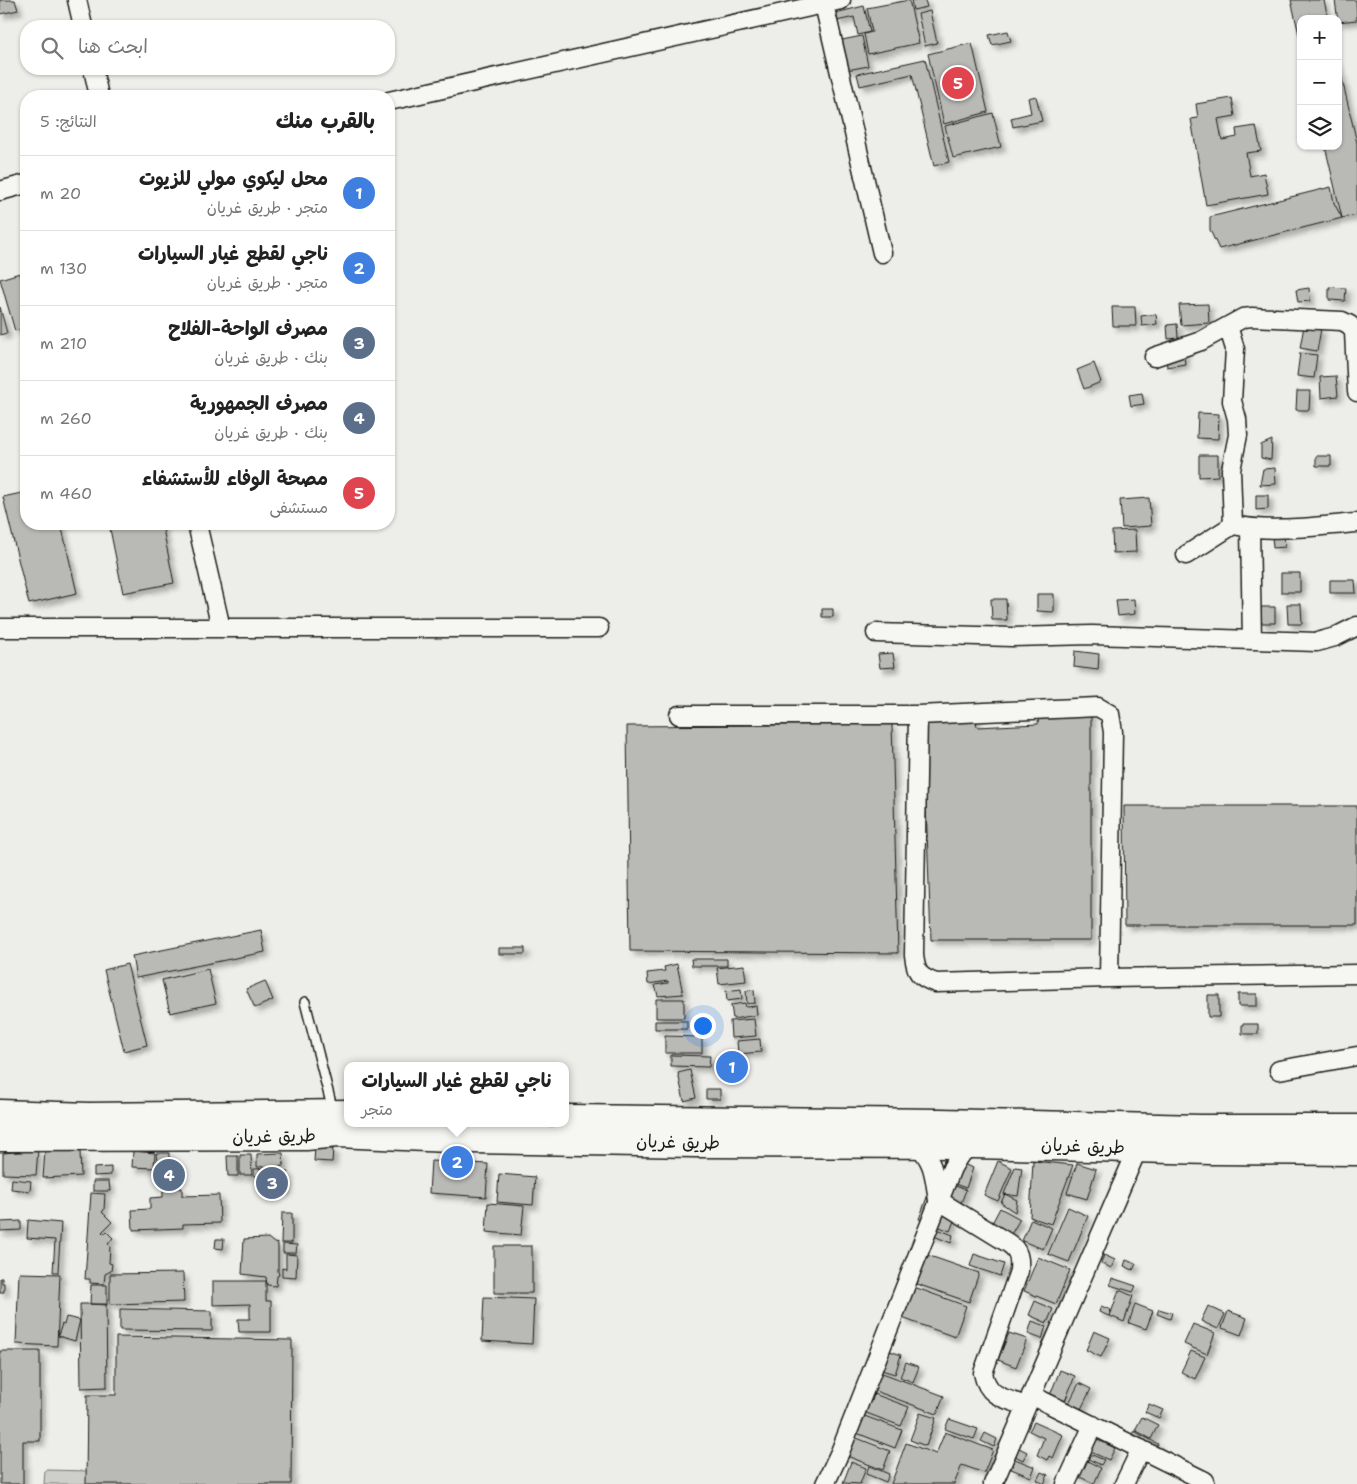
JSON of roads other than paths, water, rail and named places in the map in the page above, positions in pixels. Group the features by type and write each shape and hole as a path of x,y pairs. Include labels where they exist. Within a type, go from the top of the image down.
{"highway":[{"name":"طريق غريان","path":"0,1114 339,1121"},
{"name":"طريق غريان","path":"569,1120 941,1123 1201,1130 1357,1129"},
{"name":"طريق غريان","path":"0,1137 296,1136 339,1121"},
{"name":"طريق غريان","path":"383,1127 471,1139 973,1144 1211,1150 1357,1151"}],"street":[{"path":"78,0 83,20"},
{"path":"395,100 823,2 841,0"},
{"path":"823,2 882,253"},
{"path":"95,75 98,90"},
{"path":"0,190 20,185"},
{"path":"1154,357 1201,341 1243,318 1342,321 1350,324 1356,340 1357,392"},
{"path":"1228,326 1235,348 1232,400 1237,419 1238,435 1232,470 1242,527 1252,640"},
{"path":"1186,555 1242,527 1299,527 1357,523"},
{"path":"198,530 221,628"},
{"path":"876,633 1012,637 1092,635 1317,642 1335,637 1357,626"},
{"path":"0,628 599,628"},
{"path":"679,715 918,715 1098,707 1110,714 1113,732 1109,978"},
{"path":"918,715 914,955 916,969 923,978 936,983 1357,974"},
{"path":"1279,1070 1357,1056"},
{"path":"916,1144 926,1154 932,1166 938,1200 1008,1243 1019,1254 1019,1271 982,1373 985,1384 993,1393 1029,1400 1093,1425 1205,1481"},
{"path":"826,1484 938,1200 959,1156 973,1144"},
{"path":"993,1484 1138,1148"},
{"path":"1066,1484 1093,1425"},
{"path":"1124,1484 1141,1449"}],"lane":[{"path":"305,1002 339,1121"}],"place":[{"name":"مصحة الوفاء للأستشفاء","path":"958,83"},
{"name":"محل ليكوي مولي للزيوت","path":"732,1067"},
{"name":"ناجي لقطع غيار السيارات","path":"457,1162"},
{"name":"مصرف الجمهورية","path":"169,1175"},
{"name":"مصرف الواحة-الفلاح","path":"272,1183"}]}
